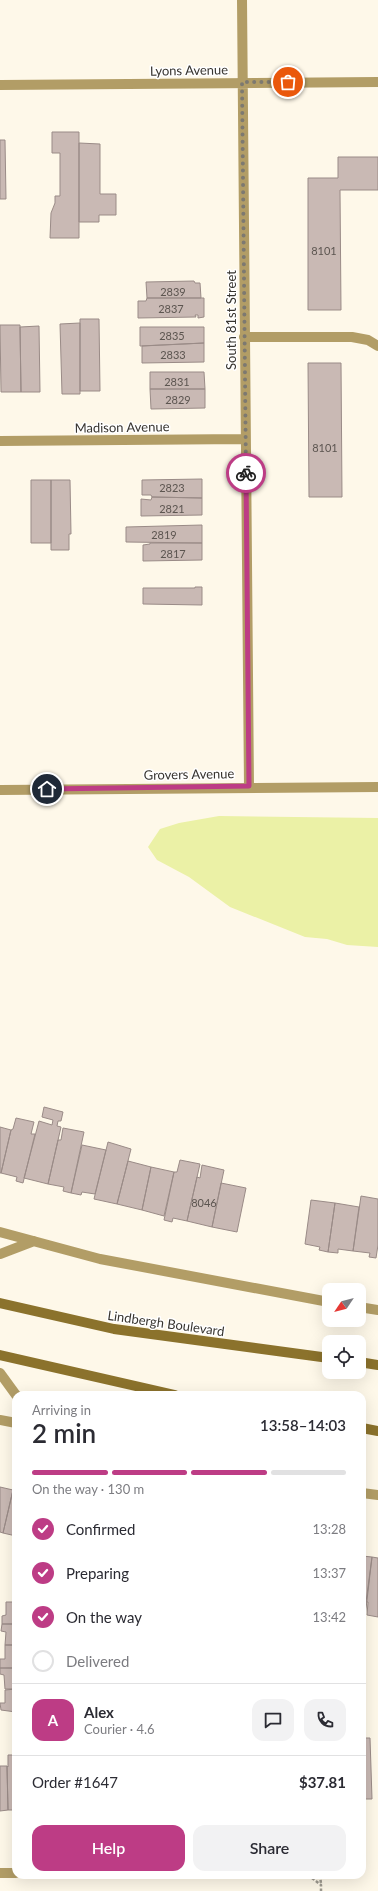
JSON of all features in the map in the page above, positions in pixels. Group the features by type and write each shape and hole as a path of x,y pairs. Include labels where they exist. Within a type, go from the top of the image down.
{"main road":[{"name":"Lindbergh Boulevard","path":"0,1303 114,1329 322,1357"},
{"path":"0,1355 158,1391"},
{"path":"366,1363 378,1365"},
{"path":"366,1429 378,1431"}],"street":[{"name":"South 81st Street","path":"242,0 249,786"},
{"name":"Lyons Avenue","path":"0,85 378,82"},
{"path":"244,337 352,337 368,340 378,346"},
{"name":"Madison Avenue","path":"0,441 245,439"},
{"name":"Grovers Avenue","path":"0,790 249,786 378,787"},
{"path":"0,1232 100,1259 322,1301"},
{"path":"0,1254 34,1242"},
{"path":"366,1309 378,1310"},
{"path":"0,1373 13,1391"},
{"path":"0,1420 12,1422"},
{"path":"366,1494 378,1495"},
{"path":"0,1873 12,1873"}],"path":[{"path":"313,1879 321,1885"},
{"path":"320,1879 321,1891"}],"green space":[{"path":"219,816 378,818 378,947 347,945 327,939 305,937 230,907 189,877 157,860 148,847 160,829 179,823"}],"building":[{"path":"52,132 79,132 79,238 50,238 51,213 55,203 55,196 60,196 60,153 52,153"},
{"path":"0,140 5,140 6,199 0,199"},
{"path":"79,143 100,144 100,194 116,194 116,215 99,215 99,222 79,222"},
{"path":"338,157 378,157 378,190 340,190 341,310 308,310 308,178 338,178"},
{"path":"194,281 195,283 200,283 201,298 147,298 146,282"},
{"path":"147,298 204,298 204,317 198,318 198,315 195,315 196,317 138,318 138,301 146,301"},
{"path":"80,319 99,319 100,391 80,391"},
{"path":"80,323 80,394 62,394 60,324"},
{"path":"0,325 20,325 21,392 1,392"},
{"path":"39,326 40,392 21,392 20,327"},
{"path":"140,327 204,327 204,343 140,346"},
{"path":"204,343 204,362 142,363 142,346"},
{"path":"308,363 341,363 342,497 309,497"},
{"path":"150,372 204,372 205,389 150,389"},
{"path":"150,389 205,389 205,408 151,409"},
{"path":"202,479 202,498 152,497 151,495 142,495 142,480"},
{"path":"31,480 51,480 51,543 31,543"},
{"path":"51,480 70,480 71,534 69,534 69,550 51,550"},
{"path":"152,497 202,498 202,515 141,516 141,499 151,500"},
{"path":"202,525 202,543 126,542 126,527"},
{"path":"150,543 202,543 202,560 143,561 143,545"},
{"path":"202,587 202,605 143,604 143,588"},
{"path":"44,1107 63,1112 61,1121 58,1121 57,1126 61,1127 48,1184 24,1178 39,1121 52,1125 53,1120 42,1117"},
{"path":"16,1118 34,1122 31,1134 35,1134 23,1183 16,1181 17,1177 1,1173 11,1130 13,1129"},
{"path":"0,1127 11,1130 1,1173 0,1173"},
{"path":"63,1128 84,1132 71,1193 63,1191 64,1187 48,1184 58,1140 61,1140"},
{"path":"108,1142 131,1149 117,1204 94,1199"},
{"path":"82,1145 106,1150 95,1194 82,1192 81,1195 71,1193"},
{"path":"180,1160 200,1164 187,1221 173,1218 172,1222 164,1220 174,1172 177,1172"},
{"path":"128,1161 151,1167 142,1210 117,1204"},
{"path":"202,1165 224,1170 212,1227 187,1221 197,1177 200,1178"},
{"path":"151,1167 174,1172 164,1216 142,1210"},
{"path":"221,1183 246,1188 237,1232 212,1227"},
{"path":"361,1196 378,1199 378,1245 376,1258 369,1257 370,1253 353,1251"},
{"path":"311,1200 335,1203 328,1252 319,1250 320,1247 305,1244"},
{"path":"335,1203 359,1207 353,1251 338,1249 338,1253 328,1252"},
{"path":"0,1487 12,1490 12,1494 3,1533 0,1532"},
{"path":"12,1494 12,1535 3,1533"},
{"path":"366,1556 372,1557 366,1608"},
{"path":"372,1557 378,1558 378,1617 367,1615 368,1602 366,1602"},
{"path":"6,1602 12,1602 12,1624 2,1624 2,1616 6,1615"},
{"path":"2,1624 12,1624 12,1645 5,1645 6,1632 1,1631"},
{"path":"5,1645 12,1645 12,1668 0,1668 0,1659 5,1659"},
{"path":"0,1668 12,1668 12,1689 5,1689 4,1675 0,1674"},
{"path":"12,1689 12,1711 1,1710 0,1703 5,1703 5,1690"},
{"path":"366,1738 370,1738 372,1799 366,1799"},
{"path":"8,1755 12,1755 12,1810 8,1810 7,1766 8,1767"},
{"path":"0,1766 7,1766 8,1810 0,1811"}],"way so far":[{"path":"246,473 242,82 288,82"}],"route":[{"path":"47,789 249,786 246,473"}]}
